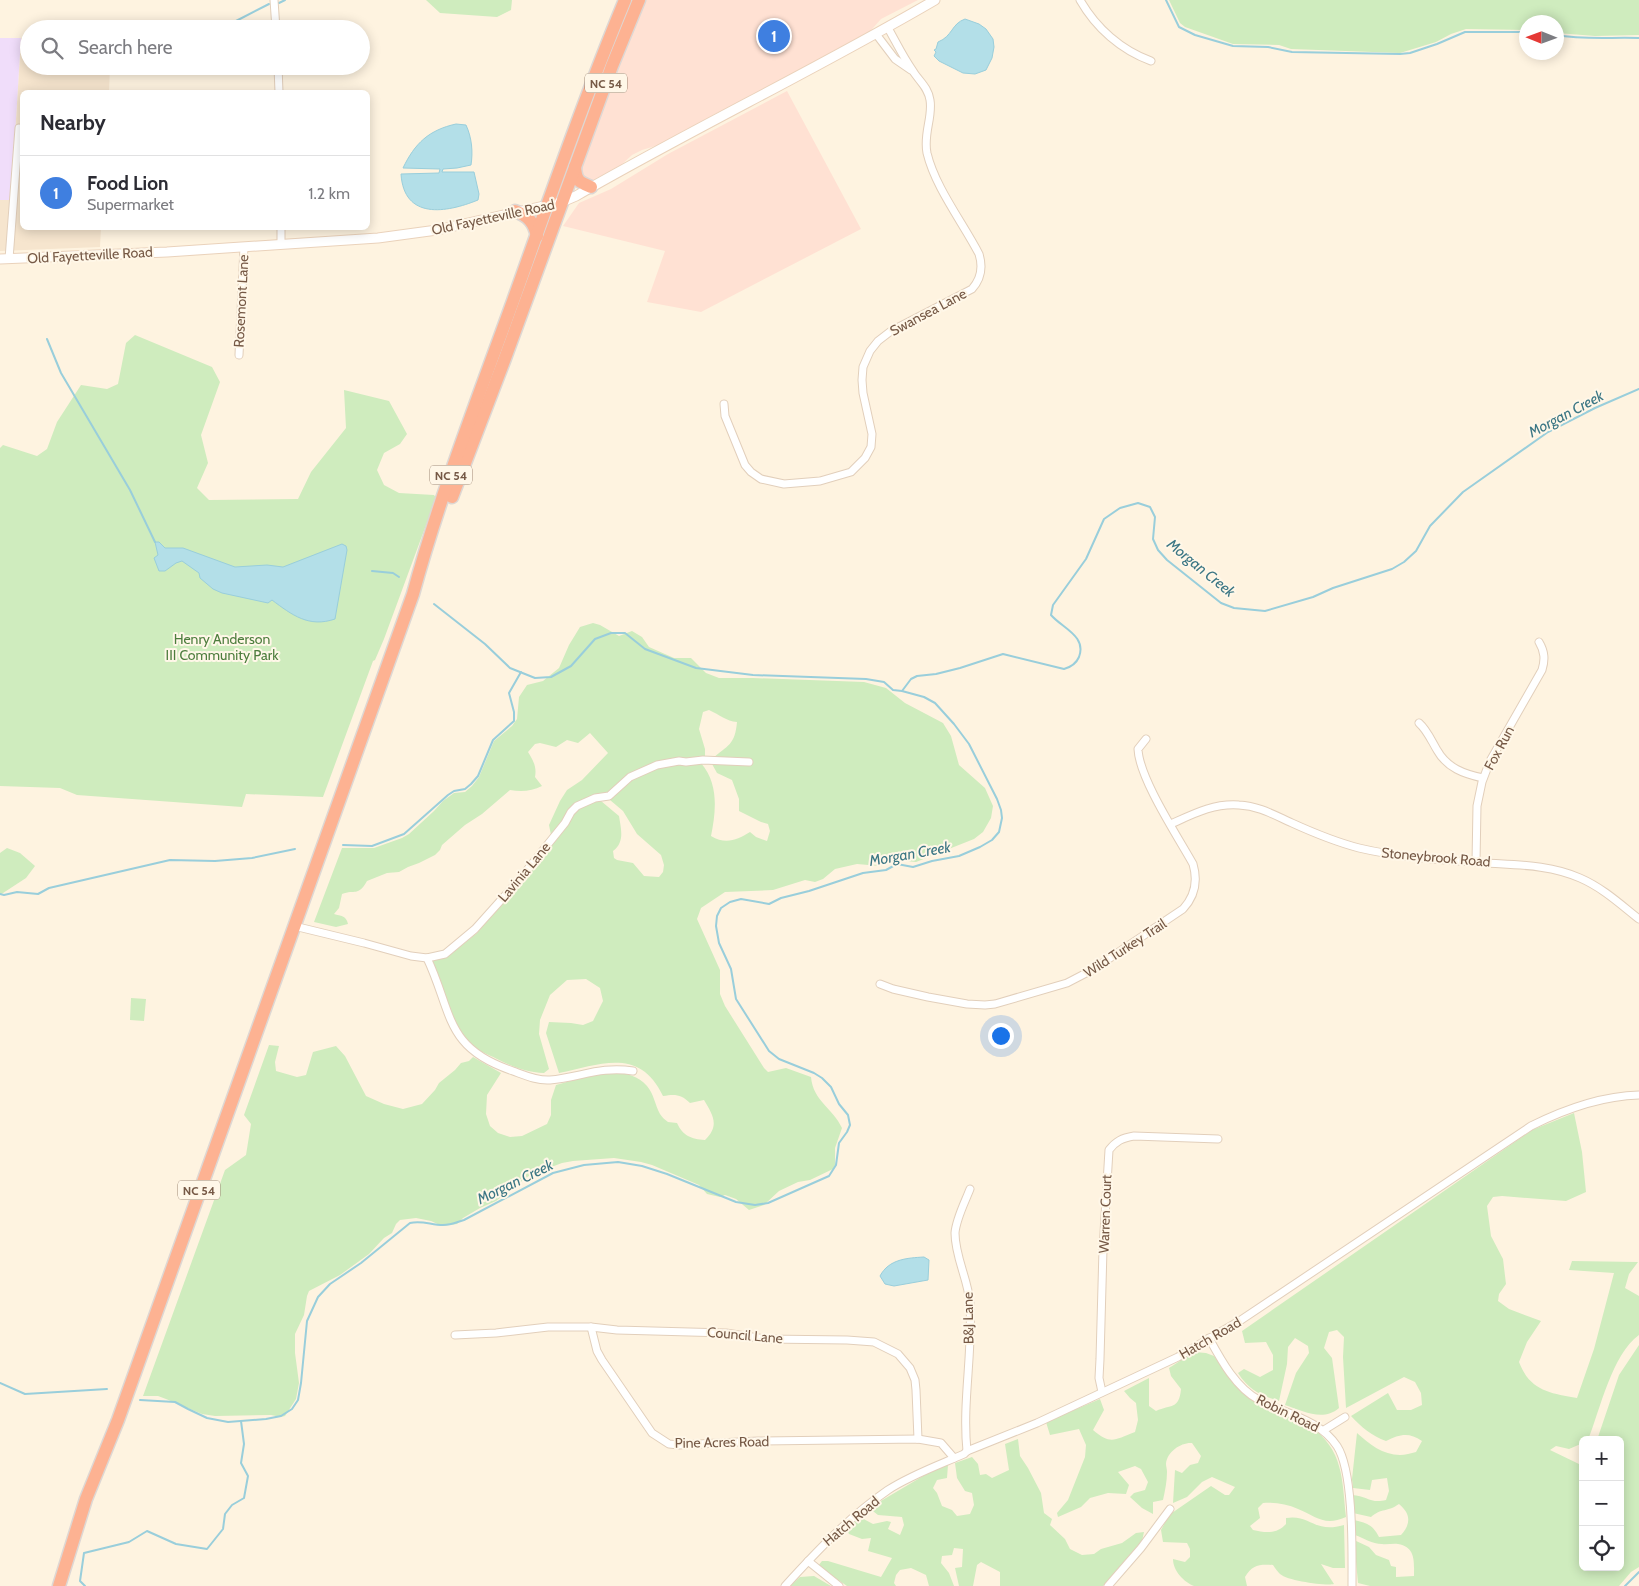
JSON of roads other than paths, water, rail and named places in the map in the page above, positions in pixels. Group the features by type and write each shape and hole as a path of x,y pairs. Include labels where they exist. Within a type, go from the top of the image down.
{"highway":[{"name":"NC 54","path":"59,1586 86,1499 118,1420 413,594 433,528 476,402 597,71 625,0"},
{"name":"NC 54","path":"413,594 426,566 612,66 639,0"},
{"path":"575,166 579,182 592,187"},
{"path":"515,211 532,221 537,236"}],"street":[{"path":"274,0 275,20"},
{"name":"Old Fayetteville Road","path":"5,259 100,256 378,238 429,231 562,202 714,119 888,28 935,0"},
{"path":"1080,0 1095,22 1115,41 1134,54 1151,61"},
{"name":"Swansea Lane","path":"724,404 725,416 745,465 761,479 784,484 820,481 850,472 865,458 870,447 872,434 862,380 863,367 870,352 878,341 891,331 972,289 978,281 982,267 980,254 933,172 927,153 926,139 931,109 930,98 926,87 913,72 888,28"},
{"name":"Swansea Lane","path":"876,34 895,59 913,72"},
{"path":"278,75 279,90"},
{"path":"5,259 19,128"},
{"path":"281,230 281,244"},
{"name":"Rosemont Lane","path":"239,355 244,247"},
{"name":"Fox Run","path":"1476,862 1477,806 1483,778 1490,761 1542,670 1545,659 1539,642"},
{"path":"1418,723 1426,731 1438,752 1449,765 1461,772 1483,778"},
{"name":"Wild Turkey Trail","path":"880,984 893,989 967,1004 995,1004 1067,983 1084,975 1183,909 1192,898 1196,884 1195,872 1193,864 1139,763 1138,749 1146,739"},
{"name":"Lavinia Lane","path":"294,926 411,956 427,958 445,954 475,929 519,880 566,823 571,812 577,806 595,798 609,796 630,777 656,765 703,760 749,762"},
{"name":"Stoneybrook Road","path":"1171,824 1195,812 1214,806 1234,804 1248,806 1269,811 1315,834 1356,847 1414,858 1532,865 1564,872 1594,884 1639,919"},
{"path":"427,958 434,972 448,1015 458,1035 468,1047 484,1058 506,1069 533,1078 548,1080 598,1070 616,1069 633,1071"},
{"name":"Hatch Road","path":"785,1586 837,1530 889,1490 936,1466 1102,1392 1178,1356 1210,1338 1241,1320 1531,1126 1599,1100 1639,1095"},
{"name":"Warren Court","path":"1102,1392 1100,1359 1109,1150 1122,1138 1134,1136 1218,1139"},
{"name":"B&J Lane","path":"967,1452 965,1420 970,1303 968,1287 957,1248 956,1226 970,1190"},
{"name":"Council Lane","path":"455,1335 496,1333 548,1327 591,1327 617,1330 717,1332 766,1339 874,1342 898,1354 913,1374 916,1390 918,1439"},
{"name":"Pine Acres Road","path":"591,1327 602,1360 634,1410 652,1433 669,1444 918,1439"},
{"name":"Robin Road","path":"1210,1338 1216,1351 1231,1373 1257,1399 1324,1430 1338,1447 1346,1471 1352,1586"},
{"path":"1324,1430 1345,1416"},
{"path":"918,1439 941,1443 954,1458"},
{"path":"1108,1586 1141,1548 1170,1510"},
{"path":"808,1562 840,1586"}],"water":[{"path":"965,19 979,24 986,29 993,39 992,58 986,70 975,74 963,73 939,61 934,56 936,52 934,50 938,42 947,37 960,21"},
{"path":"456,124 466,125 470,135 472,145 471,165 443,169 442,172 474,172 479,194 478,200 466,205 440,210 418,206 410,199 404,189 401,174 439,173 440,169 403,168 413,151 424,139 438,130"},
{"path":"155,542 159,542 165,548 183,548 235,567 267,565 283,567 342,544 346,546 347,550 335,619 317,622 309,621 294,615 272,600 268,603 222,593 213,589 200,578 199,573 182,561 165,571 159,571 154,558 158,555"},
{"path":"924,1257 929,1260 928,1280 894,1286 885,1284 880,1276 888,1266 899,1260"}],"waterway":[{"path":"279,3 285,0"},
{"path":"1166,0 1179,27 1195,35 1233,46 1268,47 1292,52 1400,54 1410,53 1437,44 1465,32 1519,32"},
{"path":"238,20 269,4"},
{"path":"1564,37 1639,38"},
{"path":"47,339 61,373 130,490 155,542"},
{"name":"Morgan Creek","path":"902,691 911,679 917,676 936,674 960,668 1003,654 1064,669 1073,665 1079,657 1080,643 1072,633 1051,615 1053,605 1086,559 1104,519 1120,508 1138,503 1150,507 1155,517 1153,539 1158,550 1167,560 1221,603 1234,608 1265,611 1313,597 1333,588 1392,569 1404,562 1416,551 1430,526 1463,492 1548,432 1595,408 1639,389"},
{"path":"372,571 393,573 399,577"},
{"name":"Morgan Creek","path":"140,1400 175,1402 207,1418 228,1422 281,1416 292,1409 298,1400 307,1321 318,1297 330,1284 361,1263 410,1223 446,1225 464,1220 553,1173 584,1165 618,1162 642,1166 736,1202 755,1205 768,1203 829,1176 836,1165 839,1143 850,1125 848,1115 839,1104 831,1087 822,1078 779,1059 769,1051 736,999 731,969 719,943 716,926 717,916 721,908 730,902 741,899 769,904 781,898 863,873 886,870 897,864 913,867 959,856 992,840 999,832 1002,818 1001,810 969,744 935,703 924,697 893,690 884,682 866,679 753,675 696,668 645,649 625,633 611,633 595,639 571,666 551,677 535,678 510,668 485,644 434,604"},
{"path":"343,845 372,846 404,834 448,795 454,791 465,789 471,784 478,776 493,740 514,721 514,712 509,693 521,672"},
{"path":"0,894 17,892 38,894 49,888 170,860 215,861 252,858 295,849"},
{"name":"Morgan Creek","path":"0,1383 25,1394 107,1389"},
{"path":"85,1586 80,1581 84,1553 129,1542 147,1531 176,1544 207,1549 223,1529 225,1514 232,1505 244,1498 248,1476 241,1463 244,1444 241,1421"},
{"path":"1625,1586 1639,1572"}],"place":[{"name":"Food Lion","path":"774,36"}],"park label":[{"name":"Henry Anderson III Community Park","path":"222,648"}]}
